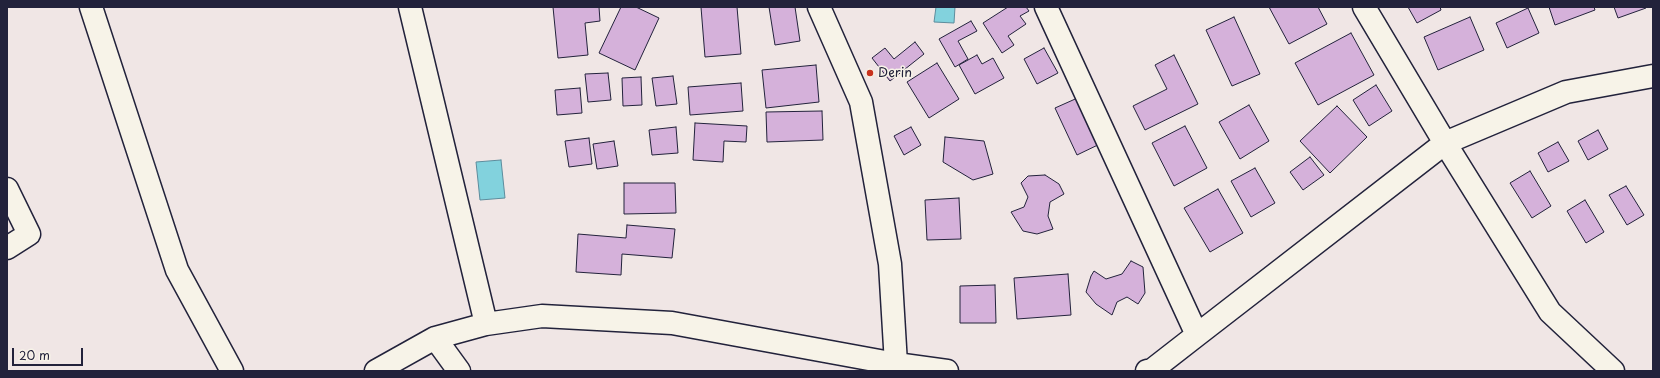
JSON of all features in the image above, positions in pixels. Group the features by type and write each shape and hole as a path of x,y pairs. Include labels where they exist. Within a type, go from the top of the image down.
{"street":[{"path":"91,7 177,270 232,371"},
{"path":"410,7 486,324"},
{"path":"819,7 861,102 890,264 897,368"},
{"path":"1046,7 1197,335"},
{"path":"1364,7 1445,143 1550,312 1613,371"},
{"path":"1150,371 1445,143 1566,92 1653,76"},
{"path":"7,189 29,234 7,248"},
{"path":"376,371 435,338 486,324 542,316 672,323 897,368 947,371"},
{"path":"435,338 459,371"},
{"path":"873,371 897,368"}],"water":[{"path":"936,7 955,7 954,23 934,22"},
{"path":"501,160 505,198 480,200 476,162"}],"building":[{"path":"553,7 599,7 600,21 585,23 588,55 558,58"},
{"path":"621,7 636,7 659,18 635,70 599,53"},
{"path":"701,7 737,7 741,54 705,57"},
{"path":"769,7 795,7 800,41 775,45"},
{"path":"1008,7 1026,7 1029,11 1020,16 1026,24 1008,36 1014,45 1002,53 983,23"},
{"path":"1269,7 1318,7 1327,24 1289,44"},
{"path":"1408,7 1440,7 1441,10 1417,23"},
{"path":"1549,7 1594,7 1595,10 1555,25"},
{"path":"1614,7 1646,7 1646,8 1618,18"},
{"path":"1528,8 1539,33 1507,48 1496,23"},
{"path":"1234,17 1260,74 1232,86 1206,30"},
{"path":"1470,17 1484,50 1438,70 1424,37"},
{"path":"971,21 977,31 958,41 968,59 955,67 939,39"},
{"path":"1351,33 1374,75 1318,105 1295,63"},
{"path":"915,42 924,54 890,81 872,58 885,48 894,59"},
{"path":"1044,48 1058,73 1037,84 1024,59"},
{"path":"977,55 982,64 993,58 1004,78 975,94 959,65"},
{"path":"1174,55 1198,104 1145,130 1133,106 1167,89 1155,65"},
{"path":"937,63 959,99 929,118 907,82"},
{"path":"816,65 819,102 766,108 762,70"},
{"path":"608,73 611,100 588,102 585,74"},
{"path":"673,76 677,104 656,106 652,78"},
{"path":"641,77 642,105 623,106 622,78"},
{"path":"741,83 743,111 690,115 688,87"},
{"path":"1376,85 1392,111 1369,126 1353,100"},
{"path":"580,88 582,113 557,115 555,90"},
{"path":"1082,96 1104,142 1077,155 1055,108"},
{"path":"1249,105 1269,141 1240,159 1219,122"},
{"path":"1337,106 1367,137 1330,173 1300,141"},
{"path":"822,111 823,140 767,142 766,112"},
{"path":"695,123 747,126 746,142 724,141 723,162 693,160"},
{"path":"1185,126 1207,168 1174,186 1152,143"},
{"path":"676,127 678,153 652,155 649,130"},
{"path":"911,127 921,145 904,155 894,136"},
{"path":"1598,130 1608,149 1588,160 1578,141"},
{"path":"945,137 984,141 993,174 973,180 943,162"},
{"path":"589,138 592,164 569,167 565,141"},
{"path":"614,141 618,166 597,169 593,144"},
{"path":"1558,142 1569,161 1548,172 1538,153"},
{"path":"1310,157 1324,175 1303,190 1290,172"},
{"path":"1255,168 1275,203 1251,217 1231,181"},
{"path":"1530,171 1551,206 1532,218 1510,183"},
{"path":"1045,175 1059,184 1064,194 1050,202 1048,216 1053,229 1037,234 1023,231 1011,212 1024,207 1028,197 1021,183 1028,176"},
{"path":"624,183 675,183 676,213 624,214"},
{"path":"1626,186 1644,215 1627,225 1609,195"},
{"path":"1218,189 1243,233 1210,252 1184,208"},
{"path":"959,198 961,239 927,240 925,200"},
{"path":"1585,200 1604,232 1586,243 1567,211"},
{"path":"627,225 675,229 672,258 622,254 621,275 576,272 578,234 626,238"},
{"path":"1131,261 1143,267 1145,293 1138,304 1127,297 1117,302 1112,315 1096,304 1086,292 1091,276 1094,271 1106,279 1122,274"},
{"path":"1068,274 1071,315 1017,319 1014,278"},
{"path":"995,285 996,323 960,323 960,286"}],"place":[{"name":"Derin","path":"870,73"}]}
